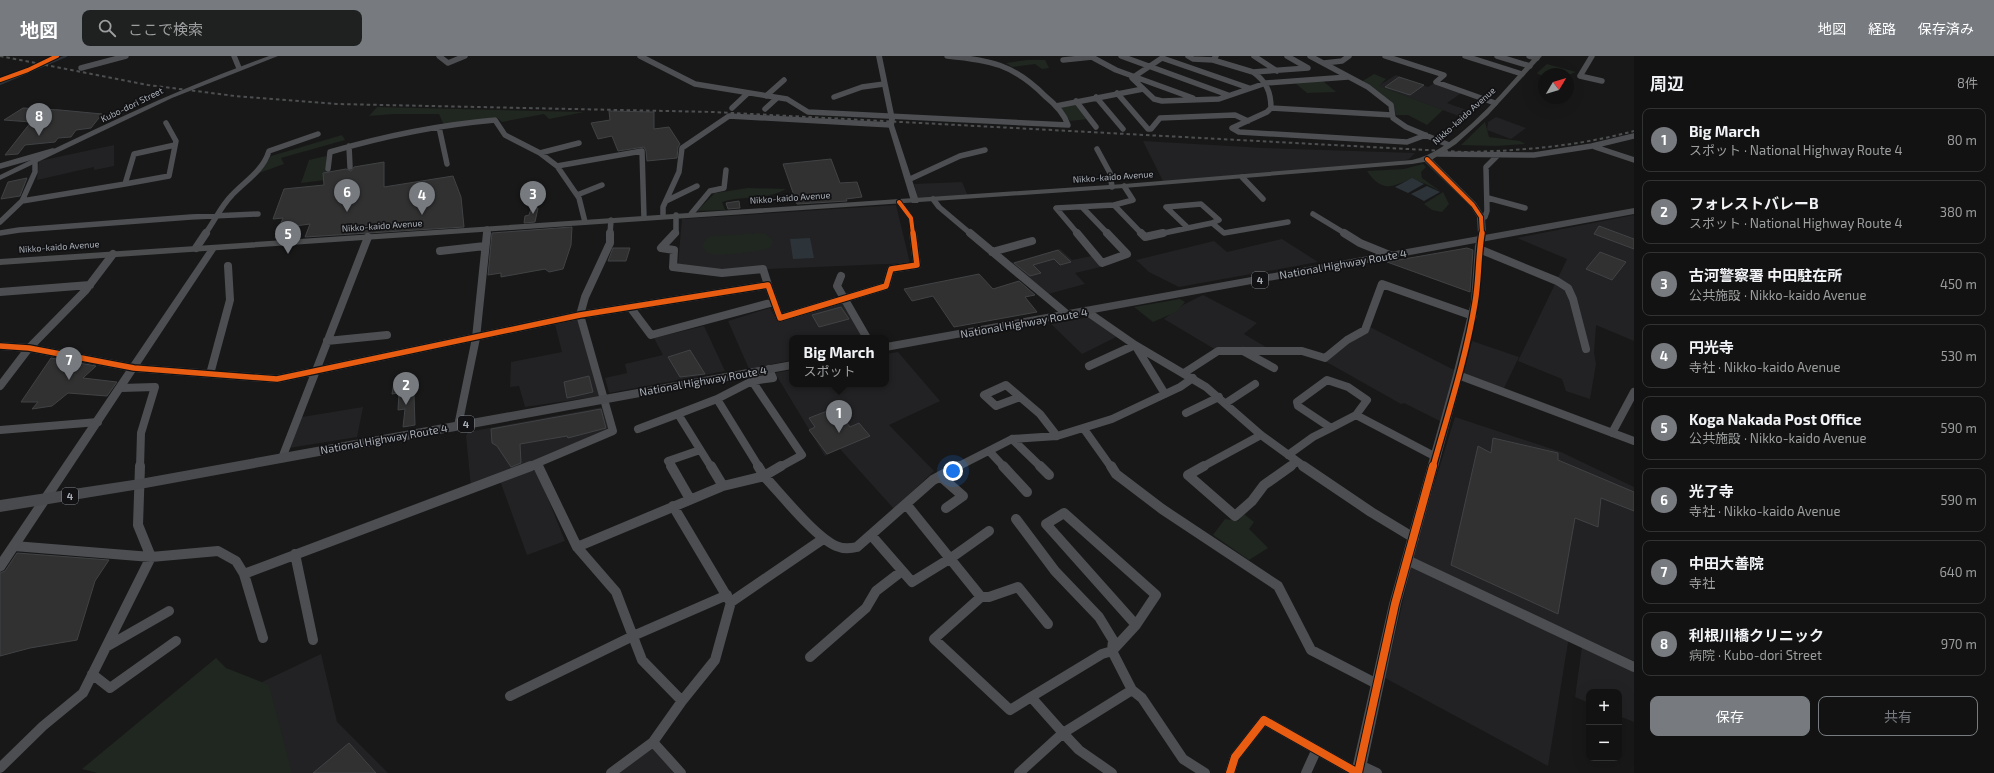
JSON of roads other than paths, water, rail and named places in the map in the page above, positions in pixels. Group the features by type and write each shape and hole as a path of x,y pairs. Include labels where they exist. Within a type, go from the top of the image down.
{"highway":[{"name":"National Highway Route 4","path":"889,346 1392,256 1480,244 1634,211"},
{"name":"National Highway Route 4","path":"0,506 140,484 789,365"}],"main road":[{"name":"Nikko-kaido Avenue","path":"0,262 676,215 915,201 1112,187 1242,177 1427,159 1438,154 1449,145 1495,103 1530,66 1535,57"}],"street":[{"path":"81,68 126,56"},
{"path":"234,56 239,68"},
{"name":"Kubo-dori Street","path":"0,178 160,100 239,68 275,56"},
{"path":"439,56 448,63 465,56"},
{"path":"640,56 695,84 787,99 808,112 1068,125 1068,122 1056,106 1010,67 965,57 947,56"},
{"path":"885,56 879,56 891,116 891,125 915,201"},
{"path":"1121,56 1228,95"},
{"path":"1188,56 1193,59 1214,58 1252,72 1266,83 1272,98 1271,108 1267,112 1232,128 1239,132 1407,142 1426,136"},
{"path":"1254,56 1277,71"},
{"path":"1252,72 1308,68 1287,56"},
{"path":"1310,56 1368,87 1391,105 1392,115"},
{"path":"1324,63 1342,61 1349,56"},
{"path":"1385,56 1444,75 1436,82 1495,103"},
{"path":"1465,56 1522,74"},
{"path":"1497,56 1530,66"},
{"path":"1592,56 1580,76 1602,81"},
{"path":"1063,60 1091,57 1106,66 1198,99"},
{"path":"1133,76 1162,58 1249,88"},
{"path":"1133,76 1132,78 1154,99 1162,101 1219,99 1266,83 1348,77"},
{"path":"766,96 784,80"},
{"path":"834,98 862,87 884,84"},
{"path":"1056,106 1143,89"},
{"path":"732,108 748,93"},
{"path":"1117,93 1148,129 1151,129 1160,118 1235,115 1248,121"},
{"path":"1096,97 1123,129"},
{"path":"765,109 777,98"},
{"path":"1076,101 1096,127"},
{"path":"1271,108 1392,115 1406,127 1449,145"},
{"path":"663,216 663,207 679,172 684,145 729,116 891,125"},
{"path":"328,169 330,152 386,135 495,120 505,135 540,153 557,166 577,195 585,222"},
{"path":"22,201 168,176 176,141 166,123"},
{"path":"440,127 447,164"},
{"path":"196,248 230,196 255,175 269,151 318,134"},
{"path":"1438,154 1498,154 1515,156 1541,154 1594,146 1634,136"},
{"path":"540,153 579,142"},
{"path":"125,184 134,154 175,145"},
{"path":"349,146 350,166"},
{"path":"1594,146 1634,160"},
{"path":"1097,149 1110,173 1112,187"},
{"path":"0,166 56,150"},
{"path":"908,180 960,156 985,150"},
{"path":"557,166 642,151 644,218"},
{"path":"1481,217 1485,217 1487,211 1488,198 1486,167 1498,154"},
{"path":"1359,769 1377,684 1407,560 1473,316 1482,225 1481,217 1473,205 1427,159"},
{"path":"0,222 22,201 35,172 35,161"},
{"path":"691,214 710,191 724,188 726,170"},
{"path":"1242,177 1263,199"},
{"path":"577,195 602,185"},
{"path":"666,201 697,186"},
{"path":"1082,207 1127,254 1102,263 1056,208 1114,204 1133,200 1124,186"},
{"path":"1488,198 1525,208"},
{"path":"934,199 939,207 1068,315"},
{"path":"676,215 676,232 661,248 674,250 673,268 722,273 763,269 780,318 886,286 891,269 917,265 911,218 899,202"},
{"path":"1114,204 1145,237 1212,223 1219,220 1201,204 1166,207 1187,227"},
{"path":"0,233 19,230 218,215 258,214"},
{"path":"1313,214 1360,243 1392,256"},
{"path":"244,574 538,464 613,431 580,315 586,297 610,243 611,220"},
{"path":"1212,223 1224,233 1269,224 1288,222"},
{"path":"458,426 476,338 487,229"},
{"path":"282,458 368,237"},
{"path":"992,252 1032,241"},
{"path":"1480,244 1557,281 1568,288 1573,299 1586,349"},
{"path":"440,251 485,246"},
{"path":"0,567 214,247"},
{"path":"0,386 29,348 90,285 113,254"},
{"path":"210,374 230,300 228,266"},
{"path":"841,276 836,286 865,335"},
{"path":"1184,373 1218,351 1302,351 1316,354 1325,358 1347,340 1365,330 1382,284 1473,316"},
{"path":"0,292 90,285"},
{"path":"0,346 29,348 134,368 276,378 315,372 580,315 768,285"},
{"path":"630,307 651,334 774,302"},
{"path":"1086,312 1135,345 1193,378 1219,397 1260,434 1296,462 1370,512 1414,538"},
{"path":"327,341 387,335"},
{"path":"1089,366 1135,345"},
{"path":"1135,345 1165,394"},
{"path":"1242,350 1274,368"},
{"path":"638,429 717,399 752,381 773,378 769,369"},
{"path":"1458,375 1634,441"},
{"path":"717,399 764,476 823,539 834,546 848,550 857,547 872,535 940,476 1012,439 1057,436 1084,429 1165,394 1193,378"},
{"path":"1288,455 1313,437 1331,428 1356,415 1367,400 1335,381 1327,380 1297,402 1298,406 1331,428"},
{"path":"578,547 723,486 764,476 802,455 752,381"},
{"path":"1226,403 1255,384"},
{"path":"0,768 43,726 83,693 151,556 138,525 141,433 155,387 121,388"},
{"path":"1612,433 1634,392"},
{"path":"1020,397 1040,414 1057,436"},
{"path":"1186,413 1219,397"},
{"path":"678,414 723,486"},
{"path":"1356,415 1436,457"},
{"path":"0,430 98,422"},
{"path":"1084,429 1116,474 1162,509 1253,567 1278,586 1311,650 1377,684"},
{"path":"1260,434 1188,475 1235,516 1252,501 1264,485 1296,462"},
{"path":"1012,439 1049,475"},
{"path":"690,499 668,461 700,450"},
{"path":"989,451 1027,492"},
{"path":"538,464 578,547 616,592 642,660 682,701"},
{"path":"940,476 963,496 946,508"},
{"path":"906,504 981,597"},
{"path":"610,773 653,742 682,701 715,660 729,599 673,506"},
{"path":"1048,624 1018,587 989,597 981,597 934,639 1010,710 1102,654 1112,652 1136,625 1156,595 1064,513 1046,524 1136,625"},
{"path":"1016,519 1055,571 1099,617 1112,640 1112,652 1132,690 1142,698 1183,759 1205,773"},
{"path":"872,535 912,582 951,558 989,531"},
{"path":"510,696 633,636 729,599 823,539"},
{"path":"14,546 151,556 218,551 236,561 244,574 263,638"},
{"path":"295,554 313,640"},
{"path":"1407,560 1634,667"},
{"path":"810,657 866,608 876,591 902,571"},
{"path":"106,647 168,611"},
{"path":"92,674 110,688 176,641"},
{"path":"1019,773 1063,733 1132,690"},
{"path":"1031,697 1080,750 1112,773"},
{"path":"1230,773 1235,757 1264,720 1316,751 1359,769 1377,773"},
{"path":"653,742 681,773"},
{"path":"1306,773 1316,751"}],"waterway":[{"path":"0,84 66,56"}],"railway":[{"path":"0,56 148,85 235,96 336,104 714,112 1464,152 1550,147 1634,131"}],"place":[{"name":"利根川橋クリニック","path":"39,136"},
{"name":"光了寺","path":"347,212"},
{"name":"古河警察署 中田駐在所","path":"533,214"},
{"name":"円光寺","path":"422,215"},
{"name":"Koga Nakada Post Office","path":"288,254"},
{"name":"中田大善院","path":"69,380"},
{"name":"フォレストバレーB","path":"406,405"},
{"name":"Big March","path":"839,433"}]}
